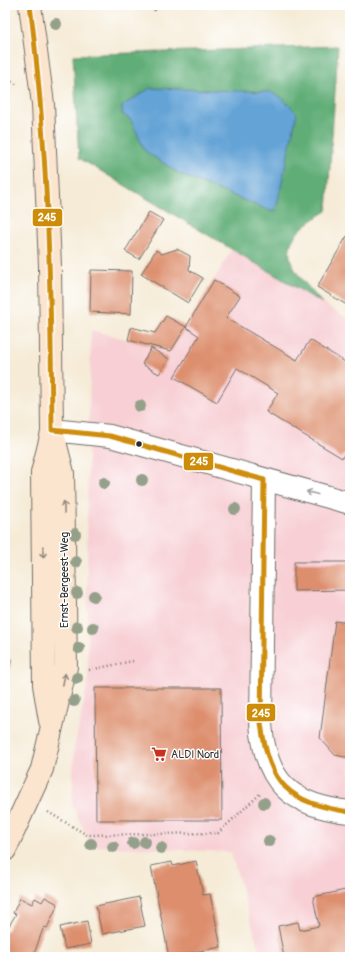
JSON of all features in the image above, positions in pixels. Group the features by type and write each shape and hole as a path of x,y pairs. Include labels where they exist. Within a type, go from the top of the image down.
{"street":[{"name":"Ernst-Bergeest-Weg","path":"5,850 42,769 66,667 63,473 52,430 50,266 43,104 30,5"},
{"name":"Ernst-Bergeest-Weg","path":"51,730 44,686 42,473 52,430"},
{"path":"52,430 110,436 350,503"},
{"path":"264,480 262,744 267,761 277,778 292,793 309,803 327,810 350,812"}],"path":[{"path":"66,667 92,671 133,661"},
{"path":"29,800 87,835 218,833 277,778"}],"shaded area":[{"path":"232,249 350,320 350,957 261,957 231,852 91,846 72,804 74,749 88,682 87,507 91,330 171,351"}],"green space":[{"path":"338,46 327,211 304,226 293,239 290,247 290,256 295,270 322,303 79,158 73,55"}],"water":[{"path":"150,88 271,92 282,98 297,113 277,205 273,212 180,174 145,151 131,120 122,114 122,106"}],"building":[{"path":"146,5 158,5 155,11"},
{"path":"149,212 163,220 139,259 125,251"},
{"path":"347,236 350,238 350,307 317,287"},
{"path":"177,249 190,256 189,270 203,278 188,303 141,274 156,250 162,254"},
{"path":"91,270 132,271 131,314 90,312"},
{"path":"214,280 240,296 226,318 297,360 310,340 350,365 350,444 342,458 266,412 278,393 237,368 217,402 174,377 199,336 186,327"},
{"path":"166,316 186,327 171,351 128,340 131,327 155,333"},
{"path":"151,348 169,359 159,374 142,364"},
{"path":"294,562 350,562 350,590 294,591"},
{"path":"335,621 350,623 350,758 335,755 320,738"},
{"path":"5,658 11,659 6,688 5,688"},
{"name":"ALDI Nord","path":"95,688 221,688 222,820 96,820"},
{"path":"196,861 203,895 210,894 221,947 169,957 151,866 172,862 173,866"},
{"path":"350,889 350,957 284,957 278,926 298,922 300,930 319,926 313,897"},
{"path":"45,897 58,904 47,928 44,927 33,957 17,957 5,951 5,933 16,914 13,913 20,898 32,904 35,898 42,902"},
{"path":"139,897 145,926 102,934 96,906"},
{"path":"87,921 91,944 65,949 60,927"}],"transit line":[{"name":"245","path":"30,5 45,164 51,324 52,430"},
{"name":"245","path":"52,430 110,436 264,480 261,723 265,744 270,762 277,776 286,787 297,796 311,803 350,812"}],"place":[{"name":"ALDI Nord","path":"159,754"}]}
